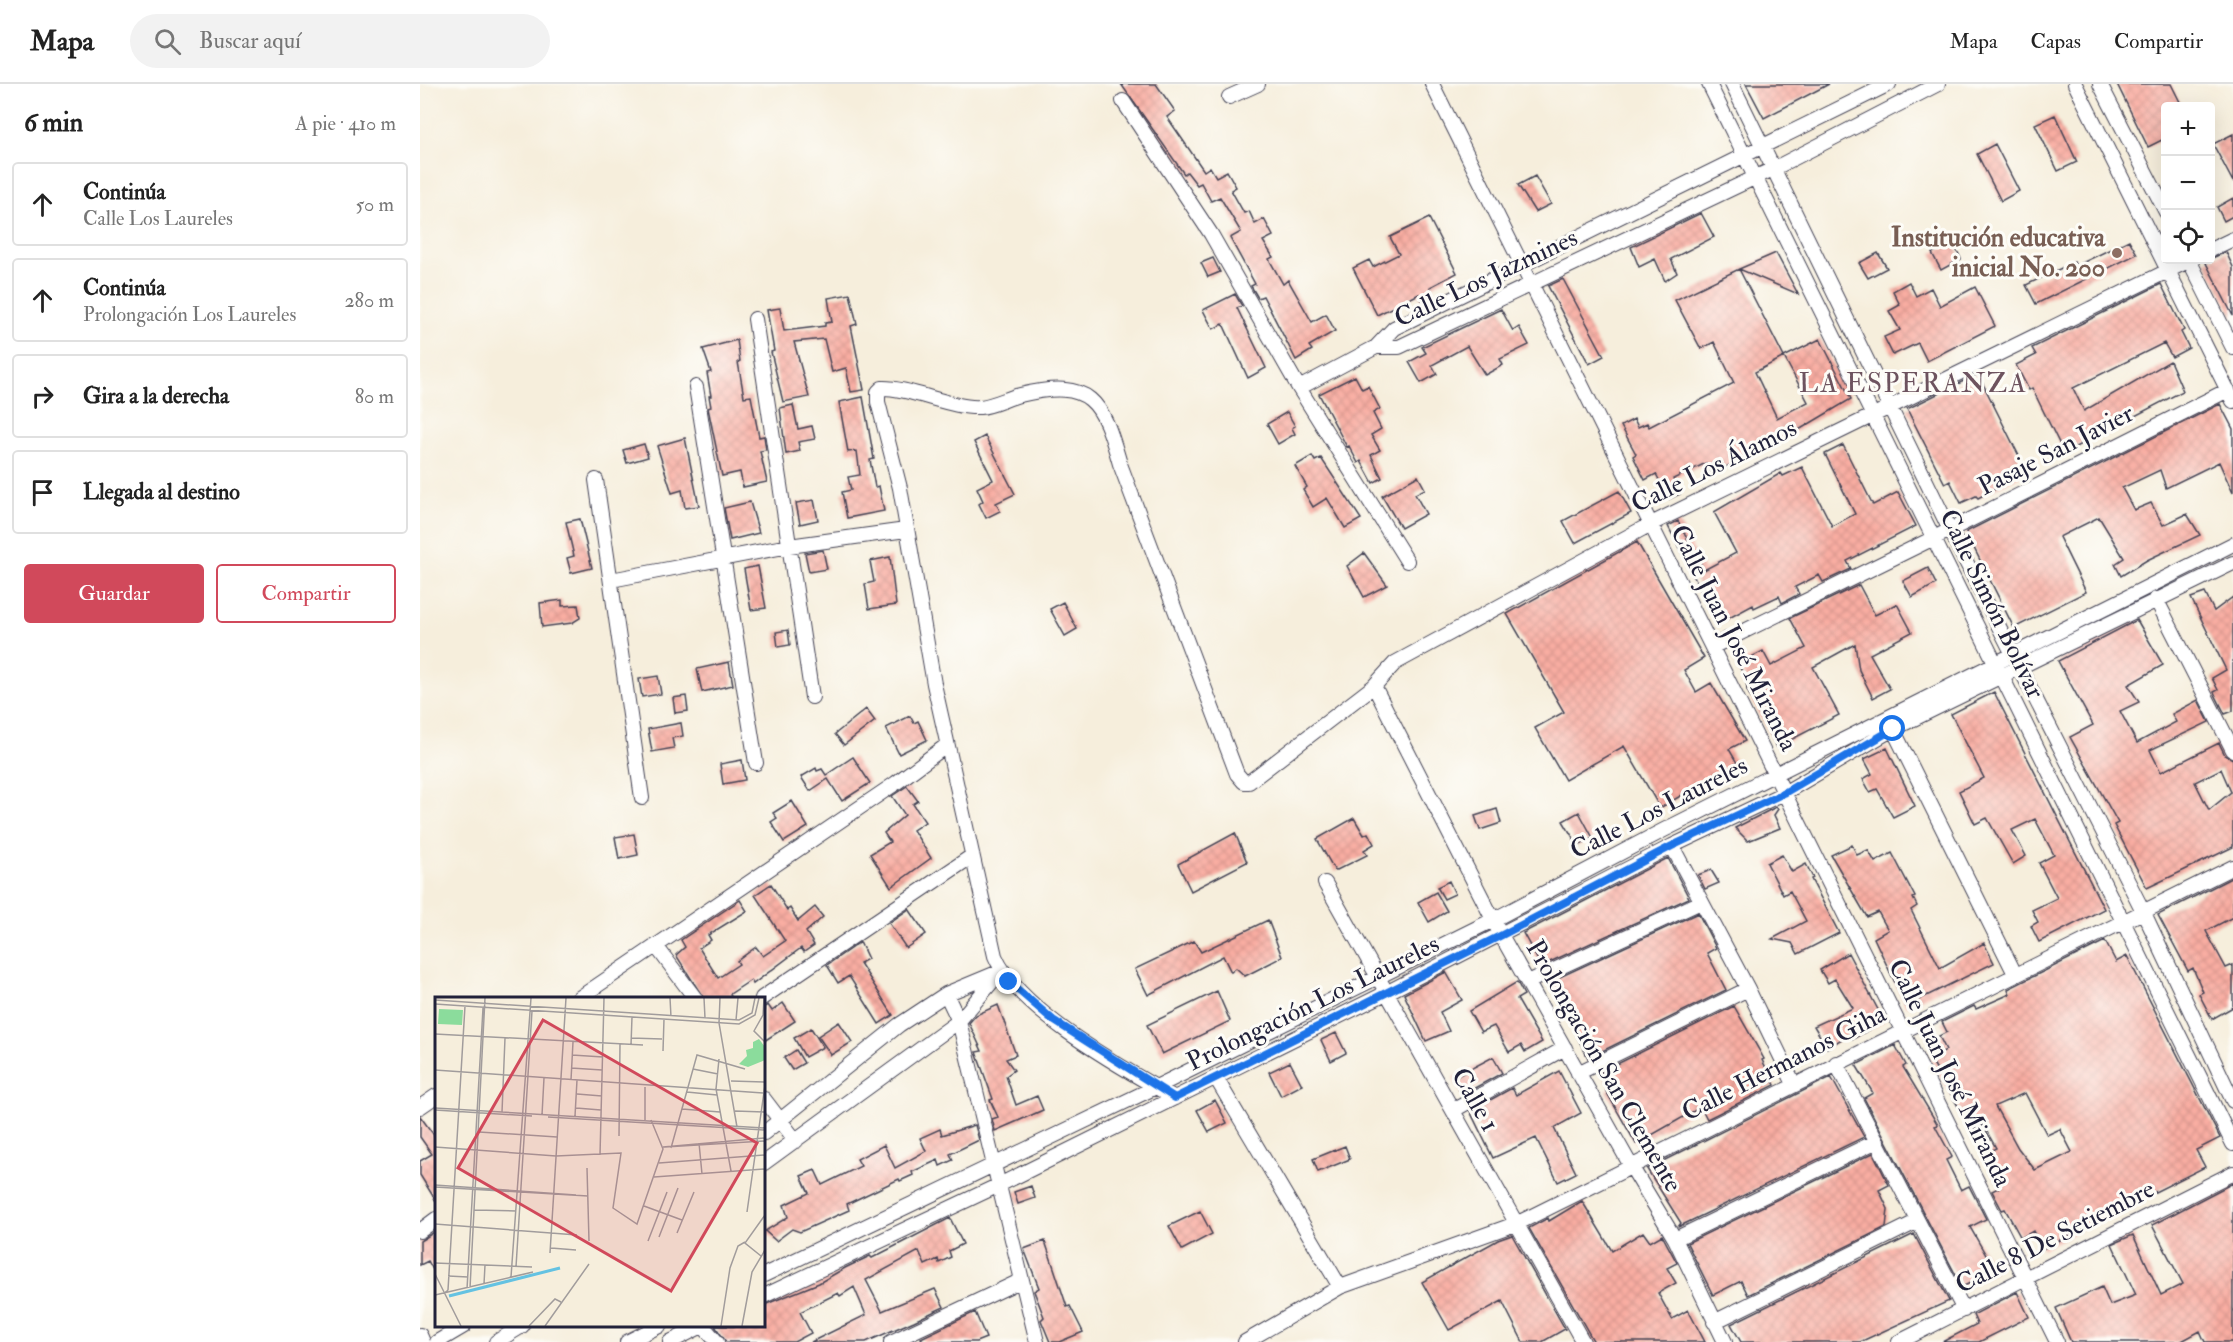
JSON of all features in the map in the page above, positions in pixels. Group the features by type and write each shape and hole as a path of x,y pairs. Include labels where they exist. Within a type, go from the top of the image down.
{"street":[{"path":"1229,97 1258,84"},
{"name":"Calle Juan José Miranda","path":"1432,84 2057,1342"},
{"name":"Calle Simón Bolívar","path":"1709,84 1757,176 2001,678 2233,1144"},
{"name":"Calle Simón Bolívar","path":"1732,84 1950,530 2143,911 2233,1101"},
{"name":"Calle Los Jazmines","path":"1376,347 1394,328 1889,84"},
{"name":"Calle Los Jazmines","path":"1376,347 1399,347 1775,168 1938,84"},
{"path":"2075,84 2230,395"},
{"path":"2100,84 2165,210"},
{"path":"1123,101 1211,234 1299,388 1407,561"},
{"path":"2215,248 2233,239"},
{"name":"Calle Los Álamos","path":"906,530 900,488 878,402 878,392 882,388 980,407 1020,395 1064,390 1081,392 1104,413 1120,465 1241,780 1249,782 1374,686 1395,663 1651,524 2182,264"},
{"path":"2192,264 2233,348"},
{"path":"755,319 812,697"},
{"path":"1299,388 1376,347"},
{"path":"696,387 756,763"},
{"name":"Pasaje San Javier","path":"1712,647 2230,395"},
{"path":"596,480 642,798"},
{"path":"611,580 789,546 906,530 947,745 994,956 1001,971 1009,982 1053,1020 1175,1098"},
{"name":"Calle Los Laureles","path":"1493,920 1664,830 2233,544"},
{"name":"Calle Los Laureles","path":"1784,793 1893,729 2020,669 2233,563"},
{"path":"2157,599 2233,750"},
{"name":"Prolongación San Clemente","path":"1374,686 1493,920 1631,1166 1676,1239 1725,1342"},
{"path":"1893,729 2014,974"},
{"path":"582,997 896,783 947,745"},
{"name":"Prolongación Los Laureles","path":"765,1296 999,1185 1216,1078 1502,935 1672,846 1784,793"},
{"path":"1672,846 1748,989 1794,1084"},
{"path":"765,997 972,856"},
{"name":"Calle Hermanos Giha","path":"1245,1342 1340,1287 1518,1223 2014,974 2233,867"},
{"name":"Calle 1","path":"1325,883 1518,1223 1581,1341"},
{"path":"1528,982 1701,902"},
{"name":"Prolongación Los Laureles","path":"765,1275 1156,1087 1493,920"},
{"path":"656,946 694,997"},
{"path":"765,1132 899,1025 946,994 1001,971"},
{"path":"765,1162 796,1142 959,1021 1001,971"},
{"path":"1578,1072 1748,989"},
{"path":"946,994 959,1021 1037,1342"},
{"path":"1454,1110 1566,1048"},
{"path":"1836,1063 1964,1310"},
{"path":"1216,1078 1340,1287"},
{"path":"420,1107 435,1097"},
{"path":"765,1101 796,1142"},
{"path":"1676,1239 1877,1142"},
{"name":"Calle 8 De Setiembre","path":"1899,1342 2233,1173"},
{"path":"420,1231 435,1220"},
{"path":"1714,1322 1918,1221"},
{"path":"891,1342 1022,1280"},
{"path":"437,1342 462,1327"},
{"path":"496,1342 520,1327"},
{"path":"627,1342 657,1327"},
{"path":"670,1342 700,1327"},
{"path":"703,1327 717,1342"},
{"path":"420,1335 423,1342"}],"building":[{"path":"1121,84 1156,84 1175,111 1167,117 1204,171 1210,167 1216,177 1227,171 1236,187 1231,190 1244,213 1249,211 1255,224 1264,219 1273,236 1263,241 1273,257 1269,259 1283,284 1288,280 1312,322 1326,314 1335,331 1309,346 1312,350 1296,360 1263,296 1258,298 1251,286 1255,284 1230,238 1241,232 1220,197 1211,201 1201,183 1197,185 1187,172 1184,174"},
{"path":"1746,84 1829,84 1764,118"},
{"path":"2117,84 2171,84 2180,102 2161,102 2161,140 2148,147"},
{"path":"2055,115 2077,162 2058,171 2035,124"},
{"path":"2233,134 2233,182 2215,148 2215,143"},
{"path":"1995,144 2019,191 2001,201 1977,154"},
{"path":"1535,176 1551,204 1535,212 1518,185"},
{"path":"2233,198 2233,216 2224,221 2217,207"},
{"path":"1701,213 1714,237 1671,259 1677,273 1665,281 1655,259 1639,267 1631,247"},
{"path":"1429,218 1457,273 1430,287 1433,295 1422,300 1419,294 1377,315 1353,268 1369,260 1373,267 1399,254 1390,237"},
{"path":"2129,240 2137,254 2036,304 2026,285 2074,262 2076,266"},
{"path":"1953,242 1961,259 1941,270 1932,253"},
{"path":"2226,252 2233,267 2233,316 2207,264 2215,264 2215,257"},
{"path":"1776,253 1798,294 1739,269"},
{"path":"1878,253 1887,268 1868,278 1859,263"},
{"path":"1213,258 1220,272 1208,277 1201,263"},
{"path":"1739,269 1784,357 1820,339 1851,399 1787,437 1712,474 1706,463 1673,479 1680,494 1669,499 1656,474 1645,480 1633,456 1636,454 1621,426 1634,419 1638,427 1647,423 1649,427 1734,383 1714,342 1701,349 1675,300","holes":["1784,357 1808,402 1777,418 1755,372"]},
{"path":"1563,279 1604,356 1589,364 1548,286"},
{"path":"1909,282 1916,296 1931,288 1940,306 1975,287 1995,326 1927,361 1918,343 1893,355 1884,337 1900,330 1889,311 1900,305 1893,291"},
{"path":"2161,284 2184,330 2181,332 2189,348 2172,357 2164,343 2073,388 2084,411 2170,361 2183,391 2064,453 2032,388 2029,390 2016,365 2036,355 2032,348"},
{"path":"850,294 857,324 851,326 864,390 851,392 846,368 832,372 824,339 794,342 809,397 783,402 771,352 774,351 767,310 780,308 784,331 825,326 825,323 832,322 828,298"},
{"path":"1235,294 1242,306 1237,308 1266,368 1248,378 1223,324 1213,329 1203,310"},
{"path":"1501,309 1513,331 1519,327 1529,345 1500,359 1503,365 1485,375 1467,346 1432,365 1437,374 1421,383 1409,362 1426,353 1422,347"},
{"path":"737,340 744,397 751,396 759,437 764,436 766,450 760,451 767,482 743,487 740,472 722,476 708,408 711,407 709,396 711,396 707,373 711,372 703,349"},
{"path":"1978,374 2027,472 1978,498 1976,496 1961,503 1950,481 1945,484 1907,409"},
{"path":"1355,376 1362,389 1368,386 1380,409 1373,413 1381,429 1371,435 1380,450 1371,455 1382,478 1373,483 1361,461 1358,463 1349,446 1347,447 1319,394"},
{"path":"863,397 874,459 870,460 875,487 879,486 884,511 847,518 842,492 851,490 848,477 860,475 857,451 848,452 839,402"},
{"path":"2220,404 2233,429 2233,493 2219,462 2166,488 2160,470 2122,488 2134,510 2151,503 2163,525 2187,514 2200,535 2147,560 2121,576 2115,564 2124,558 2099,517 2059,537 2086,592 2014,628 1966,532"},
{"path":"793,405 798,429 812,426 815,439 798,442 800,451 786,454 780,408"},
{"path":"1287,412 1295,426 1292,428 1295,434 1278,444 1267,424"},
{"path":"985,436 1015,494 996,503 1000,511 986,518 979,504 983,501 977,488 993,480 974,442"},
{"path":"685,438 699,506 685,508 682,490 672,493 657,446"},
{"path":"644,444 648,457 627,463 623,450"},
{"path":"1843,445 1873,505 1898,492 1916,526 1847,561 1851,569 1823,582 1819,575 1795,587 1799,594 1782,603 1779,596 1754,608 1753,605 1718,624 1668,526 1678,521 1704,570 1736,553 1714,512 1781,473 1783,476 1802,467 1832,526 1855,514 1825,454"},
{"path":"1312,456 1315,461 1321,458 1361,519 1345,528 1327,498 1313,507 1303,490 1307,487 1295,466"},
{"path":"1418,476 1425,489 1415,494 1426,514 1401,528 1382,496"},
{"path":"1619,491 1631,513 1575,543 1563,521"},
{"path":"814,500 818,520 800,524 796,503"},
{"path":"750,502 759,533 730,540 724,508"},
{"path":"580,519 592,568 571,573 567,558 574,556 566,522"},
{"path":"1637,542 1704,658 1684,670 1696,692 1711,683 1745,741 1729,749 1737,763 1660,808 1624,746 1565,780 1535,728 1564,712 1507,614"},
{"path":"823,550 827,569 809,572 805,553"},
{"path":"1364,553 1387,585 1364,597 1347,566"},
{"path":"890,557 896,605 869,609 865,584 874,582 870,561"},
{"path":"758,566 766,608 751,610 744,569"},
{"path":"1928,568 1936,584 1912,597 1903,581"},
{"path":"1859,585 1875,615 1897,604 1912,632 1870,654 1890,689 1873,698 1859,670 1855,644 1813,667 1839,715 1777,747 1747,690 1746,679 1738,664 1763,651 1771,666 1806,648 1790,618"},
{"path":"2205,593 2214,611 2233,597 2233,711 2225,714 2214,692 2218,690 2212,678 2226,670 2191,598"},
{"path":"562,600 562,606 578,605 580,618 572,623 542,627 540,603"},
{"path":"1063,602 1077,629 1065,636 1050,609"},
{"path":"2137,620 2163,665 2128,685 2139,702 2120,711 2137,743 2176,722 2172,714 2198,700 2209,722 2150,750 2161,772 2219,743 2225,755 2233,759 2233,847 2147,888 2114,825 2118,823 2070,737 2093,725 2058,661","holes":["2221,769 2231,792 2209,810 2195,782"]},
{"path":"788,630 790,645 778,647 776,632"},
{"path":"729,662 733,685 702,692 697,669"},
{"path":"658,676 661,694 642,697 639,679"},
{"path":"1994,692 2104,909 2039,942 2031,926 2038,922 2032,910 2057,898 2039,863 2054,855 2035,819 2012,830 2026,856 2013,864 1987,818 1975,824 1959,791 1984,778 1951,714"},
{"path":"686,696 688,711 675,713 673,698"},
{"path":"866,709 875,721 844,745 835,734"},
{"path":"910,716 914,723 918,721 927,740 899,754 886,728"},
{"path":"681,723 683,736 672,738 674,748 652,752 648,729"},
{"path":"1887,748 1915,806 1893,817 1877,789 1870,792 1863,779 1872,774 1864,759"},
{"path":"853,757 870,783 842,801 828,779 810,791 801,777 816,768 817,771 822,769 826,775"},
{"path":"742,760 745,780 723,784 720,764"},
{"path":"907,786 918,801 913,804 925,822 913,830 931,858 891,887 870,854 890,842 884,833 905,815 892,796"},
{"path":"792,801 808,827 784,842 771,822 777,818 773,813"},
{"path":"1776,807 1778,809 1774,815 1780,828 1748,841 1735,828"},
{"path":"1497,809 1501,823 1480,830 1475,816"},
{"path":"1579,812 1593,838 1578,846 1563,821"},
{"path":"1354,818 1364,835 1368,833 1374,844 1364,850 1367,855 1335,871 1317,839"},
{"path":"1235,833 1247,862 1191,891 1178,864"},
{"path":"634,834 638,855 619,859 615,837"},
{"path":"1852,845 1857,855 1868,850 1875,862 1892,853 1915,897 1913,898 1917,906 1911,910 1940,968 1984,943 1994,963 1906,1006 1874,938 1888,930 1878,912 1867,917 1831,855"},
{"path":"1782,855 1792,872 1806,864 1813,878 1811,879 1839,933 1798,954 1792,943 1772,939 1806,921 1790,891 1783,895 1767,863"},
{"path":"1668,858 1689,898 1541,966 1523,933"},
{"path":"1711,870 1719,883 1705,889 1698,875"},
{"path":"2233,877 2233,917 2206,931 2226,968 2233,965 2233,1007 2212,1019 2199,994 2203,992 2193,968 2188,971 2158,915"},
{"path":"1449,881 1455,894 1444,899 1437,887"},
{"path":"771,884 787,910 790,908 798,921 815,907 823,917 806,932 814,945 804,952 801,948 753,984 751,980 730,994 731,997 703,997 676,955 685,947 681,940 740,900 747,911 708,935 711,940 699,948 718,978 739,964 737,961 756,947 763,956 785,941 755,895"},
{"path":"1436,892 1447,911 1429,922 1418,902"},
{"path":"909,909 926,934 906,948 889,923"},
{"path":"1698,913 1716,948 1707,953 1726,990 1588,1058 1549,982"},
{"path":"1268,920 1282,957 1245,976 1236,968 1231,972 1223,956 1148,995 1135,969 1194,941 1201,952"},
{"path":"2105,941 2116,962 2127,956 2220,1138 2196,1150 2205,1167 2139,1200 2137,1197 2119,1205 2121,1210 2042,1249 2033,1231 2021,1238 1992,1191 2000,1187 1984,1154 1996,1148 1983,1125 1975,1129 1969,1118 1966,1120 1930,1058 1946,1050 1939,1036 1947,1032 1942,1022 1974,1006 1976,1009 2010,994 2008,989","holes":["2025,1093 2047,1135 2060,1129 2072,1152 2035,1170 2018,1148 1995,1106"]},
{"path":"860,942 868,959 860,963 893,1015 879,1024 849,976 838,983 827,965"},
{"path":"1848,953 1884,1021 1853,1039 1850,1034 1827,1048 1814,1026 1853,1008 1835,979 1828,983 1820,970"},
{"path":"1446,972 1462,1000 1440,1012 1449,1031 1426,1041 1404,994"},
{"path":"1517,982 1524,995 1517,999 1542,1042 1525,1052 1521,1045 1509,1052 1494,1026 1481,1032 1469,1011"},
{"path":"1217,991 1230,1021 1162,1054 1147,1025"},
{"path":"783,1003 795,1021 765,1040 765,1006 768,1005 772,1011"},
{"path":"998,1005 1016,1055 1006,1059 1014,1070 1006,1076 1016,1105 1037,1096 1043,1110 995,1131 992,1119 998,1117 990,1100 993,1099 976,1052 982,1051 969,1023 976,1015"},
{"path":"1734,1006 1764,1059 1762,1060 1775,1085 1707,1119 1701,1107 1636,1144 1606,1091 1611,1088 1601,1072"},
{"path":"839,1022 852,1042 831,1055 818,1036"},
{"path":"811,1028 823,1047 805,1057 794,1038"},
{"path":"1336,1033 1346,1053 1331,1061 1321,1040"},
{"path":"1895,1045 1906,1065 1903,1067 1938,1125 1935,1126 1952,1157 1946,1160 1961,1190 1969,1186 1986,1219 1970,1227 1995,1271 1962,1287 1864,1098 1873,1093 1856,1065"},
{"path":"796,1050 804,1063 792,1070 784,1058"},
{"path":"1493,1057 1502,1073 1462,1095 1453,1078"},
{"path":"1290,1062 1302,1085 1281,1096 1269,1072"},
{"path":"1559,1071 1581,1113 1554,1128 1576,1173 1558,1182 1536,1138 1493,1158 1470,1111 1512,1088 1516,1095"},
{"path":"1831,1077 1864,1137 1678,1227 1681,1223 1647,1169"},
{"path":"1215,1100 1227,1123 1209,1132 1197,1110"},
{"path":"420,1116 435,1137 435,1199 420,1175 420,1161 432,1154 420,1137"},
{"path":"975,1125 979,1140 950,1154 953,1160 940,1166 938,1160 912,1172 913,1175 900,1181 899,1179 847,1204 849,1210 800,1232 792,1229 776,1241 765,1231 788,1217 784,1205 809,1193 801,1176 815,1170 822,1185 861,1166 857,1159 884,1145 895,1168 926,1151 920,1138 940,1129 942,1135"},
{"path":"1345,1146 1350,1159 1318,1172 1313,1159"},
{"path":"1873,1153 1889,1185 1879,1190 1888,1209 1886,1227 1748,1295 1741,1281 1713,1295 1687,1243"},
{"path":"2233,1183 2233,1342 2205,1342 2200,1331 2180,1342 2071,1342 2056,1308 2102,1287 2110,1305 2136,1295 2112,1244 2133,1235 2161,1295 2183,1284 2152,1225"},
{"path":"1031,1186 1035,1198 1018,1204 1014,1192"},
{"path":"1582,1201 1612,1251 1643,1232 1650,1242 1662,1235 1677,1263 1667,1268 1676,1283 1658,1293 1672,1319 1688,1310 1705,1342 1594,1342 1529,1228 1548,1218 1549,1221"},
{"path":"1200,1211 1212,1234 1182,1250 1169,1226"},
{"path":"950,1218 963,1244 949,1251 951,1257 939,1263 938,1259 925,1265 919,1251 866,1280 882,1311 935,1289 944,1307 866,1342 811,1342 866,1315 854,1287 840,1296 838,1293 800,1312 811,1333 794,1342 726,1342 716,1327 765,1327 765,1305 819,1283 870,1256 872,1258"},
{"path":"435,1232 435,1273 428,1261 420,1265 420,1241"},
{"path":"1914,1234 1949,1301 1860,1342 1741,1342 1731,1324"},
{"path":"1512,1235 1565,1329 1542,1342 1523,1342 1502,1301 1449,1330 1422,1282 1498,1240"},
{"path":"1045,1241 1067,1307 1070,1306 1083,1332 1059,1342 1050,1342 1041,1320 1044,1317 1034,1291 1039,1288 1024,1249"},
{"path":"2017,1292 2029,1317 1979,1342 1942,1342 1977,1324 1973,1315"},
{"path":"975,1312 986,1338 976,1342 924,1342 921,1338"}],"place":[{"name":"Institución educativa inicial No. 200","path":"2117,253"}],"district":[{"name":"LA ESPERANZA","path":"1913,383"}],"route":[{"path":"1009,982 1053,1020 1175,1098 1502,935 1672,846 1784,793 1893,729"}]}
